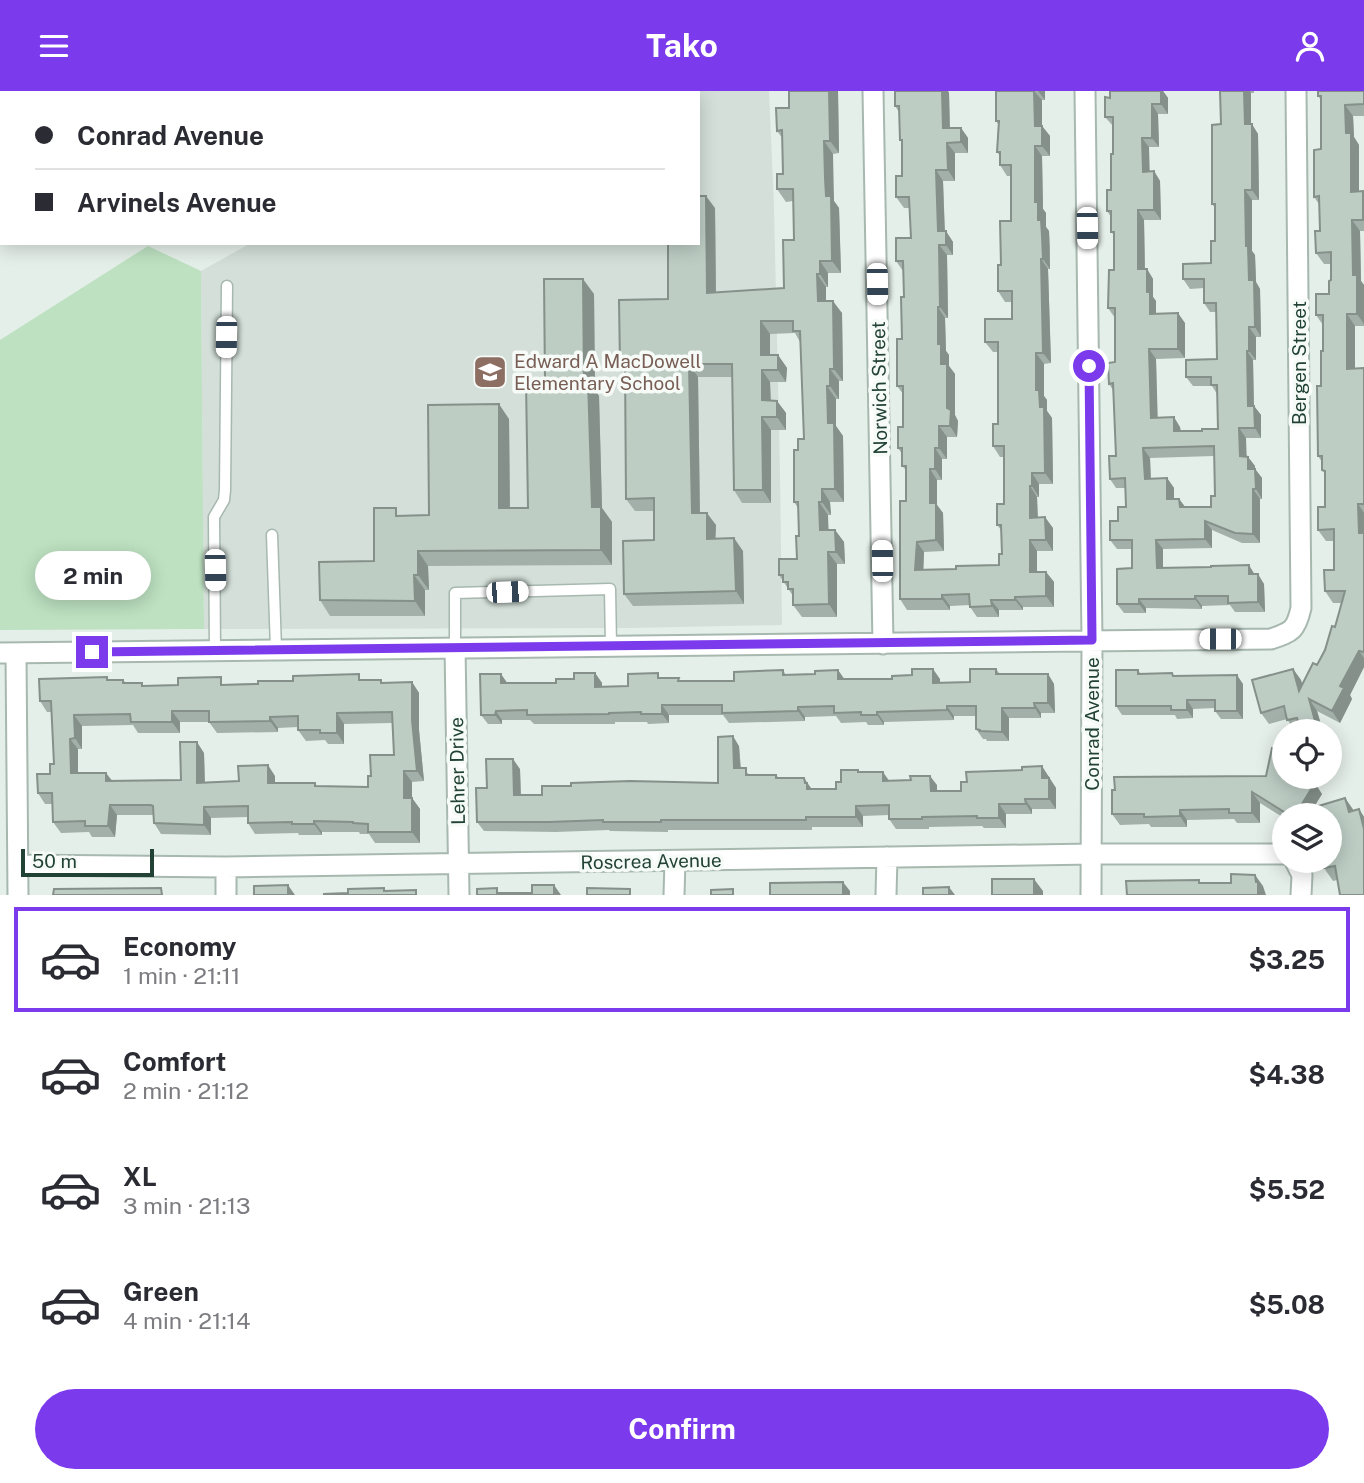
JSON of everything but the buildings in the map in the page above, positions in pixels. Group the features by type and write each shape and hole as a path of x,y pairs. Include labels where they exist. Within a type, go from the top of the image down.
{"street":[{"name":"Norwich Street","path":"873,91 883,644"},
{"name":"Conrad Avenue","path":"1085,91 1092,640 1091,895"},
{"name":"Bergen Street","path":"1092,640 1271,639 1290,633 1297,623 1301,608 1296,91"},
{"path":"18,895 8,653 1092,640"},
{"name":"Lehrer Drive","path":"455,647 459,895"},
{"name":"Roscrea Avenue","path":"18,865 226,867 1093,854 1272,854"},
{"path":"886,895 887,857"},
{"path":"674,895 675,861"},
{"path":"226,867 226,895"},
{"path":"1301,873 1301,895"}],"lane":[{"path":"215,650 214,517 223,501 225,490 227,286"},
{"path":"272,535 276,649"},
{"path":"455,647 455,593 610,589 611,646"}],"shaded area":[{"name":"Edward A MacDowell Elementary School","path":"700,91 769,91 774,207 782,625 204,629 201,271 247,245 700,245"}],"green space":[{"path":"148,246 201,271 204,629 0,630 0,340"}],"place":[{"name":"Edward A MacDowell Elementary School","path":"490,372"}],"route":[{"path":"92,652 1092,640 1089,366"}]}
